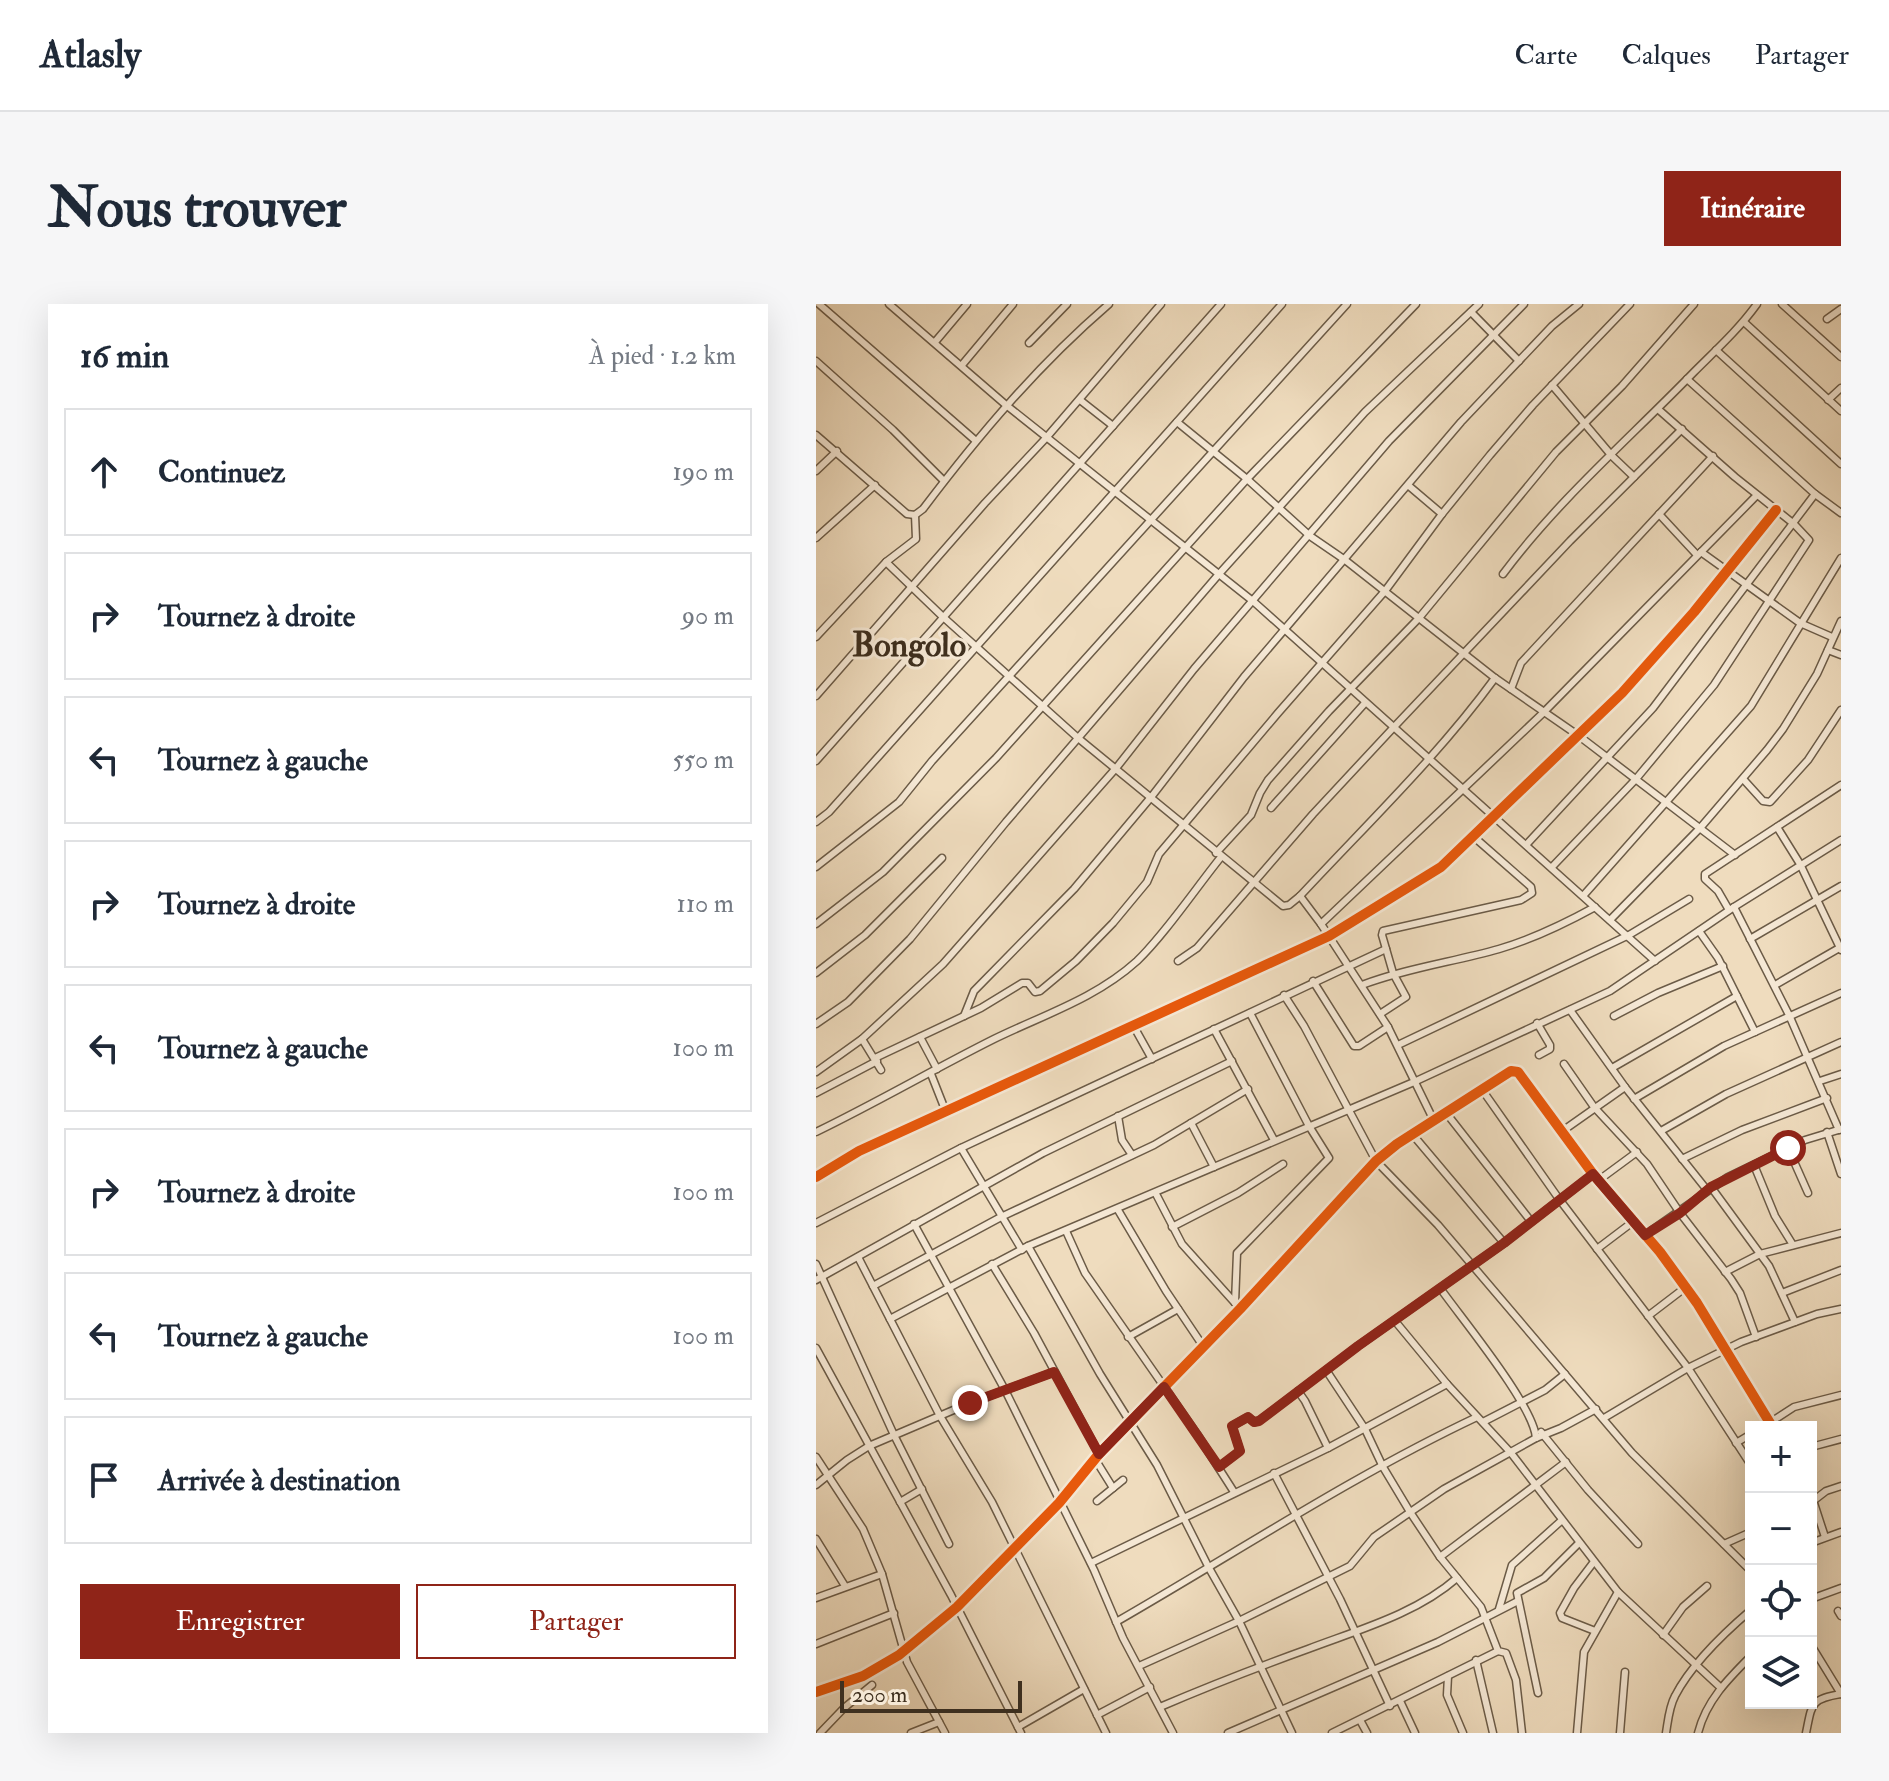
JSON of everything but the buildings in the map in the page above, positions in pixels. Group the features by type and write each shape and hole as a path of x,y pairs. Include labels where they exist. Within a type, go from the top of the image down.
{"street":[{"path":"819,304 976,441"},
{"path":"889,304 1114,494 1254,602 1655,961"},
{"path":"935,342 967,304"},
{"path":"962,365 1013,304"},
{"path":"1029,343 1067,304"},
{"path":"816,435 907,514 915,515 1006,405 1074,334 1109,304"},
{"path":"816,761 1221,304"},
{"path":"816,822 829,812 1282,304"},
{"path":"816,867 899,802 932,761 1347,304"},
{"path":"816,924 883,872 1043,706 1247,479 1416,304"},
{"path":"816,1024 848,1002 910,939 1219,574 1365,412 1479,304"},
{"path":"816,1072 862,1039 943,964 1117,767 1194,669 1389,441 1524,304"},
{"path":"964,1016 974,991 1074,889 1152,796 1244,677 1461,422 1552,326 1579,304"},
{"path":"816,1093 1025,982 1037,992 1089,949 1149,878 1156,859 1385,591 1442,514 1552,385 1630,304"},
{"path":"816,1132 999,1036 1066,1007 1110,983 1138,960 1251,815 1262,787 1419,618 1556,452 1694,304"},
{"path":"1503,574 1560,504 1659,410 1744,322 1757,304"},
{"path":"1782,304 1841,357"},
{"path":"1791,312 1800,304"},
{"path":"816,696 1080,400 1159,305"},
{"path":"1827,319 1841,309"},
{"path":"1471,312 1519,361"},
{"path":"1744,322 1841,411"},
{"path":"1716,350 1841,464"},
{"path":"816,361 944,481"},
{"path":"1687,379 1815,494 1841,513"},
{"path":"1552,385 1588,420 1591,429 1612,456 1634,477"},
{"path":"1828,400 1841,388"},
{"path":"1080,400 1113,426"},
{"path":"1552,867 1636,779 1714,685 1809,540 1659,410"},
{"path":"1177,422 1310,536 1495,678 1579,736 1735,855"},
{"path":"1178,961 1197,948 1313,814 1394,727 1579,532 1682,429"},
{"path":"816,471 837,451"},
{"path":"1511,689 1521,663 1713,456"},
{"path":"816,538 875,485"},
{"path":"1409,486 1442,514"},
{"path":"1526,845 1653,708 1815,494"},
{"path":"1321,924 1543,713 1757,495"},
{"path":"816,1177 859,1151 1329,936 1441,867 1579,736 1678,630 1776,510"},
{"path":"1659,514 1699,554 1800,623 1832,637"},
{"path":"816,637 886,562 916,539 915,515"},
{"path":"1583,896 1751,706 1841,558"},
{"path":"886,562 1078,738 1283,906 1300,896 1428,759 1470,712 1495,678"},
{"path":"1610,920 1744,780 1783,729 1817,674 1841,621"},
{"path":"1828,650 1841,655"},
{"path":"1271,808 1365,703"},
{"path":"1744,780 1763,801 1770,802 1808,760 1841,710"},
{"path":"1645,1235 1680,1213 1709,1189 1788,1148 1840,1130 1838,1113 1827,1098 1775,985 1732,908 1704,876 1841,785"},
{"path":"1775,985 1841,948 1800,864 1777,827"},
{"path":"1380,1014 1406,999 1393,973 1383,931 1530,896 1531,887 1474,837"},
{"path":"890,1319 1025,1248 1414,1082 1610,991 1732,908 1841,840"},
{"path":"816,973 865,935 942,858"},
{"path":"1750,939 1841,886"},
{"path":"1300,896 1388,1027 1434,1121"},
{"path":"1398,1045 1629,935 1689,899"},
{"path":"1362,985 1393,973 1530,939 1595,907"},
{"path":"1699,931 1723,966 1755,1032"},
{"path":"816,1223 961,1148 1386,949"},
{"path":"1614,1016 1667,989 1723,966"},
{"path":"1313,981 1354,1046 1359,1046 1388,1027"},
{"path":"1634,1099 1724,1046 1841,993"},
{"path":"1284,995 1376,1161 1438,1225 1632,1453 1745,1565"},
{"path":"1612,1068 1737,996"},
{"path":"1570,1010 1634,1099 1760,1254 1795,1322"},
{"path":"1238,1306 1237,1253 1329,1156 1309,1126 1250,1013"},
{"path":"1537,1023 1550,1047 1539,1055"},
{"path":"1133,1025 1152,1059"},
{"path":"1214,1029 1274,1140"},
{"path":"920,1037 946,1112"},
{"path":"862,1039 881,1070"},
{"path":"1661,1131 1726,1094 1841,1042"},
{"path":"819,1279 1043,1153 1232,1061"},
{"path":"1564,1064 1594,1107 1637,1152 1740,1293 1756,1337"},
{"path":"816,1692 863,1676 904,1651 957,1607 1059,1503 1097,1457 1376,1161 1511,1071 1517,1071 1593,1174 1686,1287 1769,1421"},
{"path":"1820,1081 1841,1074"},
{"path":"1561,1132 1625,1087"},
{"path":"873,1286 1001,1217 1132,1155 1248,1089"},
{"path":"1483,1091 1559,1199 1688,1368 1745,1456"},
{"path":"1682,1159 1742,1130 1827,1098"},
{"path":"1447,1114 1530,1220"},
{"path":"1118,1116 1122,1140 1132,1155"},
{"path":"1191,1123 1214,1167"},
{"path":"1827,1132 1841,1174"},
{"path":"1413,1135 1504,1243"},
{"path":"961,1148 1157,1465 1239,1621 1292,1733"},
{"path":"1788,1148 1808,1193"},
{"path":"1599,1180 1637,1152"},
{"path":"1172,1227 1238,1193 1283,1164"},
{"path":"1754,1165 1775,1216 1793,1245"},
{"path":"1219,1467 1240,1451 1232,1426 1248,1417 1257,1422 1504,1243 1593,1174"},
{"path":"1156,1194 1190,1254 1238,1306"},
{"path":"1118,1210 1203,1346"},
{"path":"1597,1249 1634,1221"},
{"path":"914,1224 1005,1390 1173,1733"},
{"path":"1066,1231 1085,1273 1234,1492"},
{"path":"1725,1272 1760,1254 1841,1233"},
{"path":"858,1257 940,1416 992,1502 1106,1733"},
{"path":"816,1264 819,1279 949,1544"},
{"path":"992,1264 1054,1372 1113,1488"},
{"path":"1782,1293 1841,1270"},
{"path":"1648,1316 1686,1287"},
{"path":"1440,1288 1523,1402 1535,1427 1536,1438"},
{"path":"1128,1337 1178,1309"},
{"path":"1604,1418 1726,1349 1795,1322 1841,1309"},
{"path":"1395,1321 1447,1384 1511,1453 1618,1592 1721,1688"},
{"path":"816,1348 957,1607 1019,1730 1084,1689"},
{"path":"1326,1370 1365,1429 1410,1512 1440,1557 1481,1607 1498,1651"},
{"path":"816,1485 869,1446 1054,1372"},
{"path":"1116,1622 1296,1514 1439,1435 1523,1402 1551,1387 1565,1374"},
{"path":"1091,1563 1328,1448 1447,1384"},
{"path":"1298,1391 1328,1448"},
{"path":"1773,1421 1794,1407 1841,1395"},
{"path":"1139,1666 1239,1621 1353,1564 1374,1537 1444,1489 1596,1409"},
{"path":"1535,1427 1545,1434 1588,1490 1638,1544"},
{"path":"1736,1443 1745,1438"},
{"path":"1817,1445 1841,1439"},
{"path":"816,1457 863,1529 882,1574 907,1662 945,1733"},
{"path":"1440,1557 1566,1462"},
{"path":"1274,1473 1390,1706"},
{"path":"1097,1501 1123,1480"},
{"path":"1817,1499 1826,1491 1841,1486"},
{"path":"900,1502 922,1489"},
{"path":"1817,1514 1825,1537"},
{"path":"1499,1609 1512,1565 1561,1521"},
{"path":"1817,1540 1841,1532"},
{"path":"1724,1544 1745,1535"},
{"path":"816,1539 845,1586"},
{"path":"1538,1693 1518,1592 1544,1578 1579,1543"},
{"path":"1593,1563 1560,1613 1562,1618 1595,1631"},
{"path":"816,1598 882,1574"},
{"path":"1160,1707 1354,1632 1435,1596 1457,1578"},
{"path":"1663,1635 1683,1607 1707,1586"},
{"path":"1817,1597 1841,1588"},
{"path":"1577,1733 1583,1658 1618,1592"},
{"path":"1228,1733 1373,1671 1518,1601"},
{"path":"816,1644 894,1613"},
{"path":"1666,1733 1674,1697 1729,1628 1745,1615"},
{"path":"1332,1733 1476,1660 1505,1651 1514,1672 1522,1733"},
{"path":"1806,1733 1813,1703 1825,1696 1841,1694 1817,1655"},
{"path":"1476,1660 1493,1733"},
{"path":"1698,1733 1705,1710 1745,1662"},
{"path":"1620,1733 1625,1672"},
{"path":"1448,1675 1447,1695 1463,1733"},
{"path":"820,1733 872,1685"},
{"path":"1097,1715 1150,1687"},
{"path":"1400,1701 1415,1733"},
{"path":"1360,1720 1367,1733"},
{"path":"911,1733 939,1722"},
{"path":"827,1725 832,1733"}],"cycle path":[{"path":"816,1177 859,1151 1329,936 1441,867 1622,693 1694,612 1776,510"},
{"path":"816,1692 863,1676 899,1655 957,1607 1059,1503 1099,1454 1240,1309 1376,1161 1397,1144 1511,1071 1518,1072 1593,1174 1660,1252 1697,1303 1769,1421"}],"district":[{"name":"Bongolo","path":"909,644"}],"route":[{"path":"970,1403 1054,1372 1099,1454 1164,1387 1219,1467 1240,1451 1232,1426 1248,1417 1254,1422 1259,1421 1358,1346 1504,1243 1593,1174 1645,1235 1680,1213 1711,1187 1788,1148"}]}
